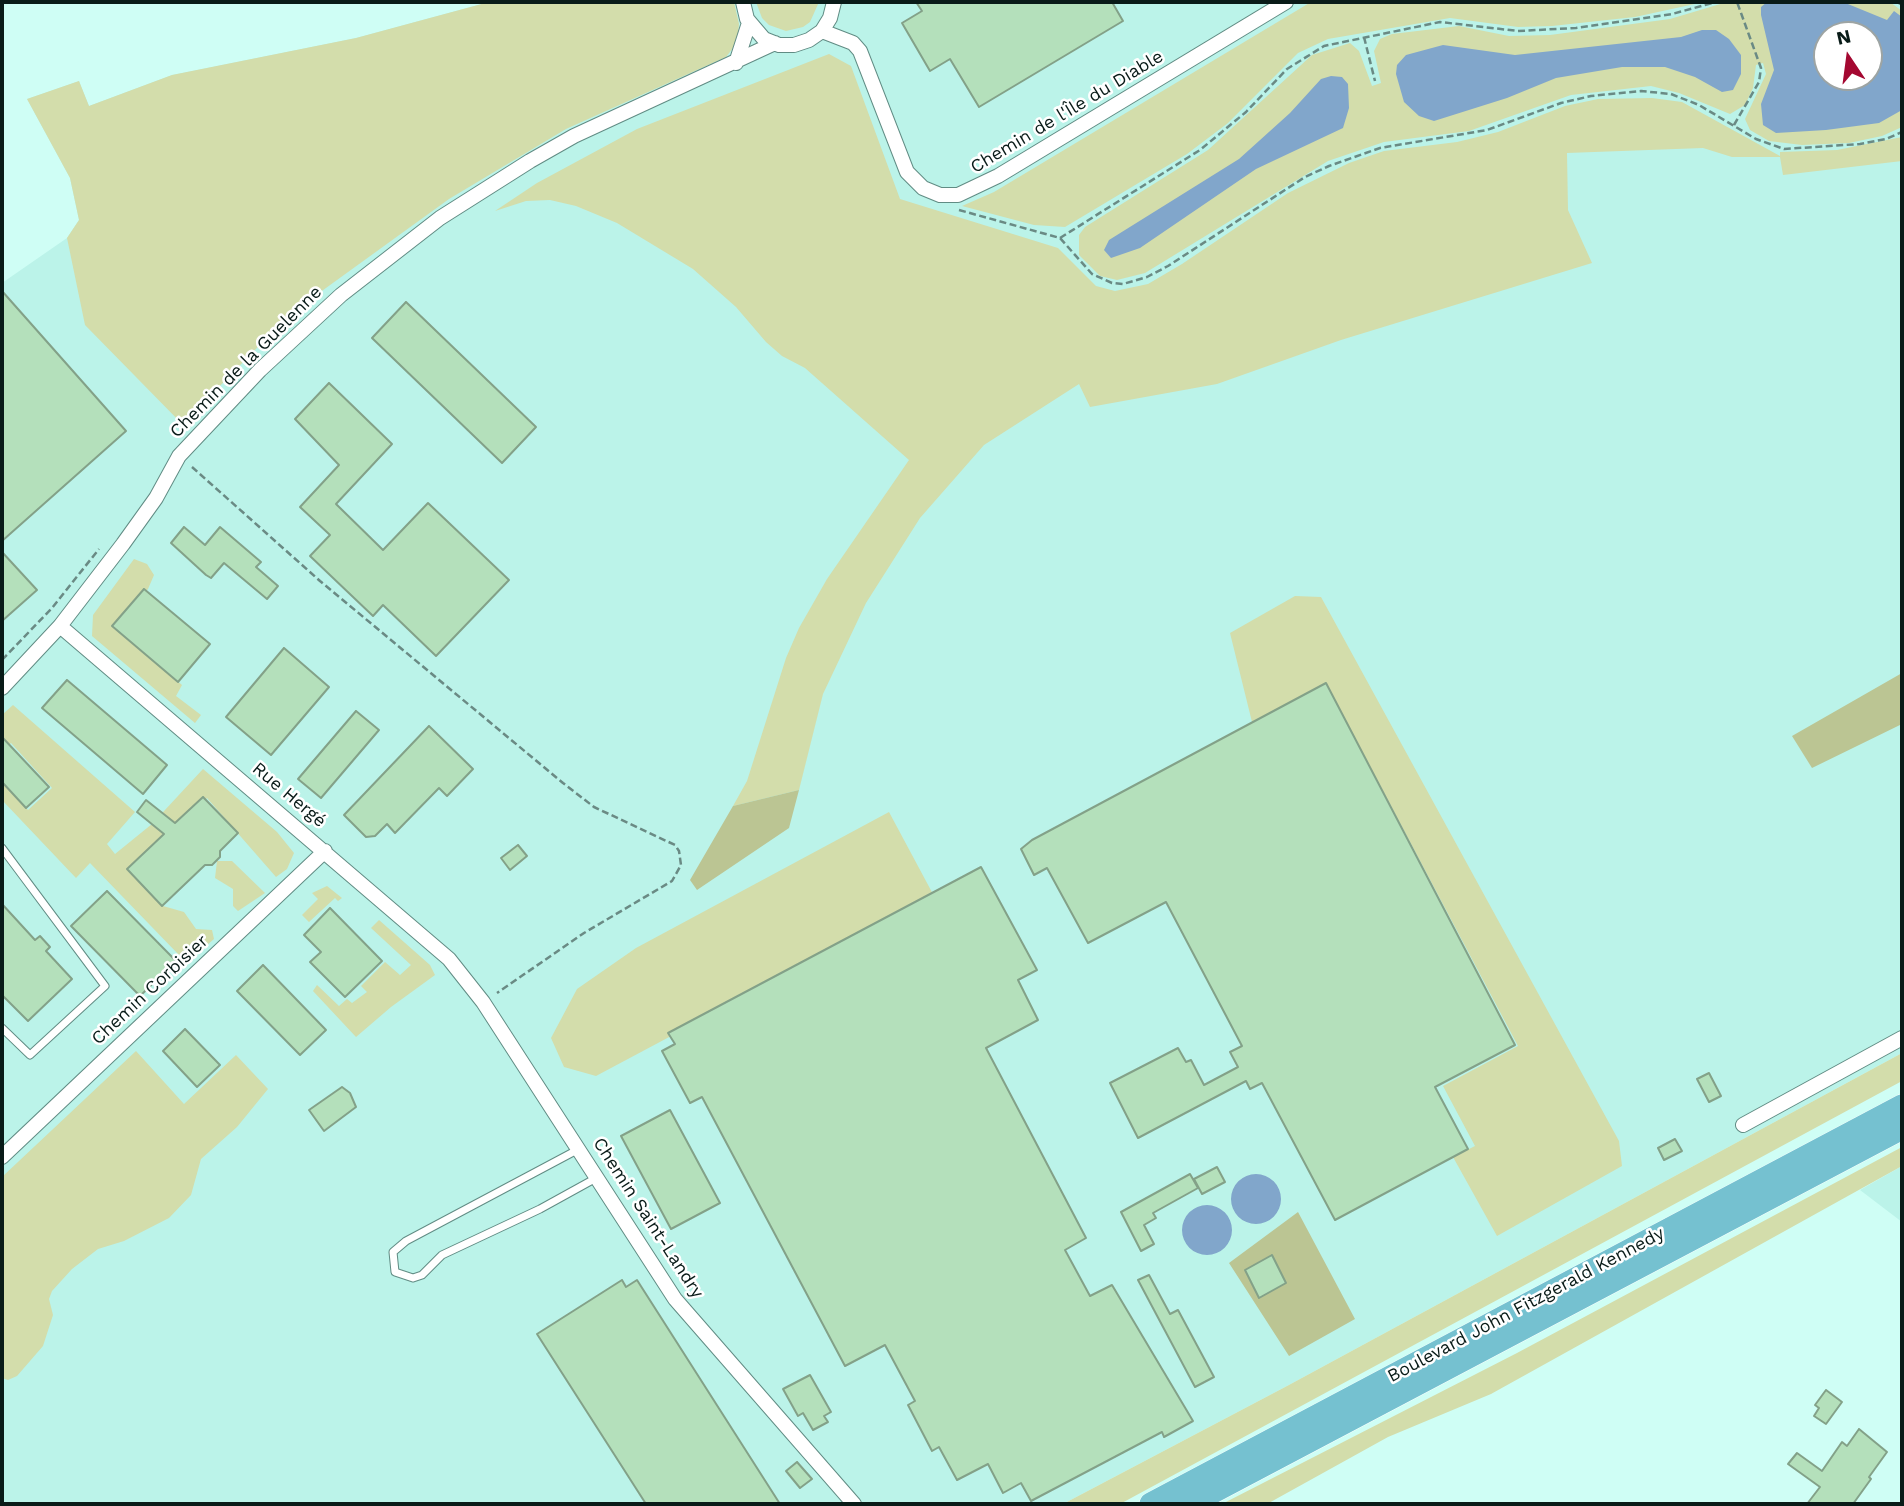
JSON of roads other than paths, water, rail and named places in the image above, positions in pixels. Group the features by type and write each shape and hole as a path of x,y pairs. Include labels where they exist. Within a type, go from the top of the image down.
{"main road":[{"name":"Boulevard John Fitzgerald Kennedy","path":"1151,1504 1902,1106"},
{"name":"Boulevard John Fitzgerald Kennedy","path":"1191,1504 1902,1128"}],"street":[{"path":"743,2 749,23 764,39 794,45 809,40 822,31 830,18 834,2"},
{"name":"Chemin de l'Île du Diable","path":"822,31 853,43 860,51 900,161 914,181 940,195 970,192 1286,2"},
{"path":"736,63 749,23"},
{"name":"Chemin de la Guelenne","path":"2,688 60,626 123,544 156,498 179,456 315,317 440,218 575,136 775,43"},
{"name":"Rue Hergé","path":"60,626 449,959 483,1002"},
{"name":"Chemin Corbisier","path":"2,1157 325,851"},
{"name":"Chemin Saint-Landry","path":"483,1002 675,1299 854,1504"},
{"path":"1743,1125 1902,1038"}],"lane":[{"path":"2,848 105,986 30,1055 2,1029"},
{"path":"2,1044 11,1037"},
{"path":"579,1148 544,1170 406,1241 393,1252 395,1272 413,1278 422,1275 442,1255 540,1209 598,1177"}]}
